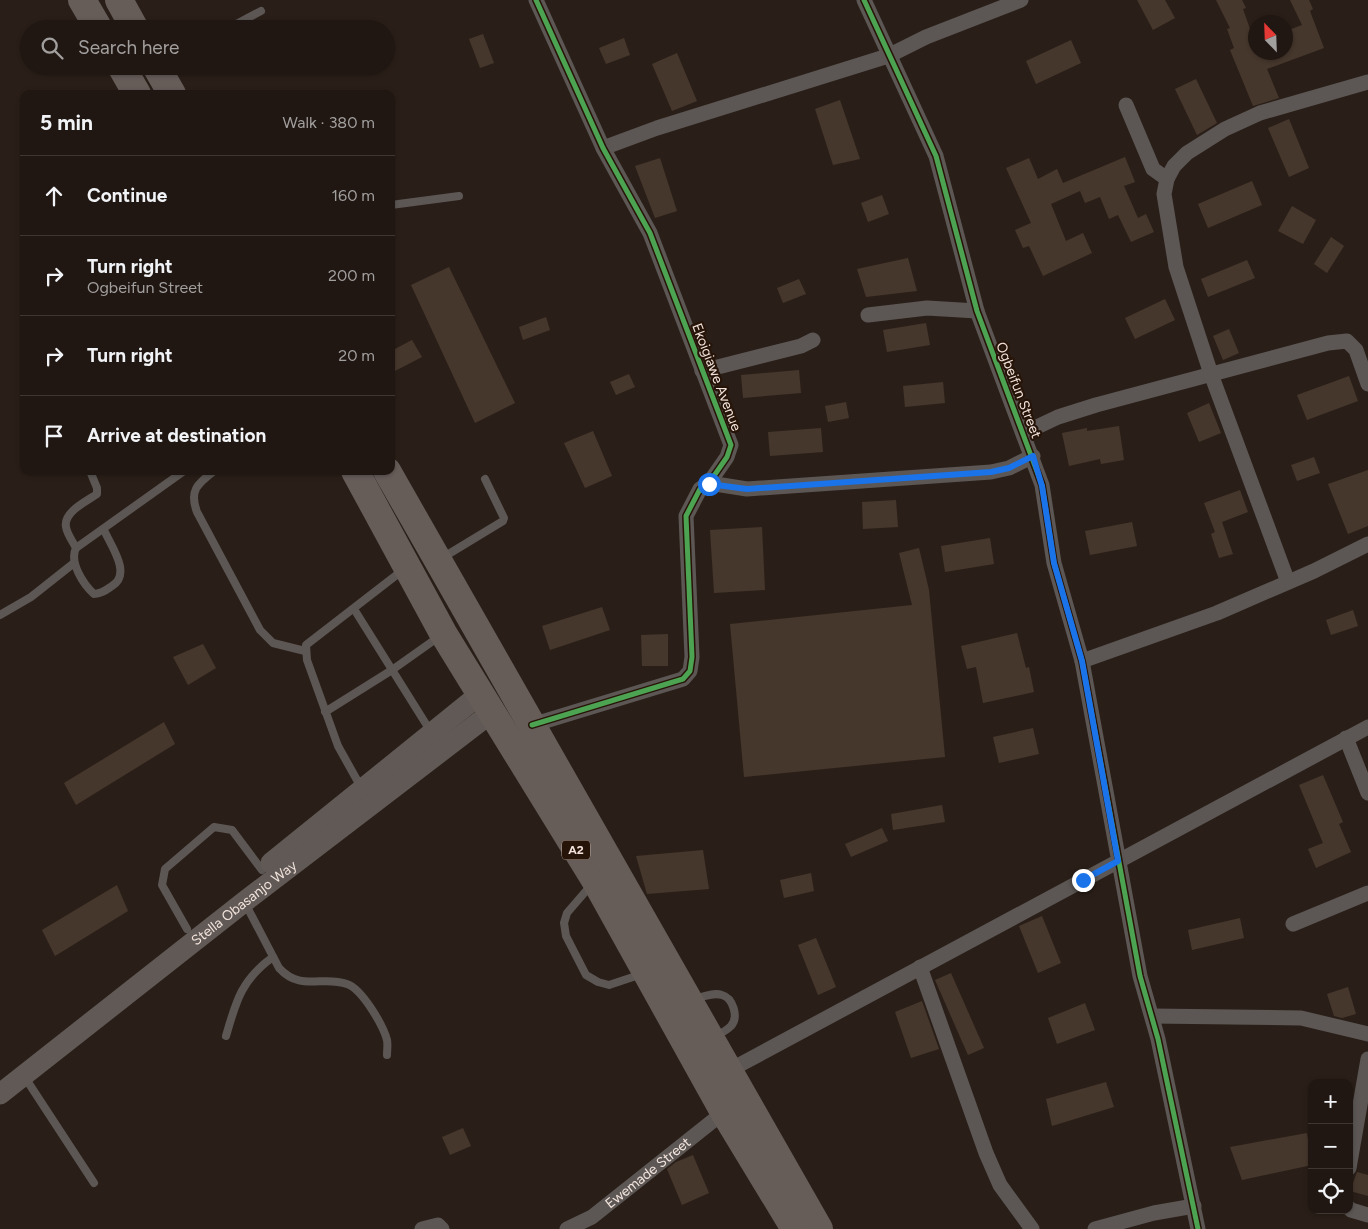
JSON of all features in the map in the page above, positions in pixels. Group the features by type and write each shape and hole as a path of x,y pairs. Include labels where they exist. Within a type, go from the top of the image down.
{"highway":[{"path":"82,0 94,20"},
{"path":"119,0 130,20"},
{"path":"126,75 135,90"},
{"path":"162,75 170,90"},
{"name":"A2","path":"357,475 443,633 595,880 724,1112 795,1229"},
{"name":"A2","path":"389,475 819,1229"}],"street":[{"name":"Ekoigiawe Avenue","path":"532,725 684,679 690,672 692,657 686,516 700,489 709,484 727,457 731,445 650,233 603,148 536,0"},
{"name":"Ogbeifun Street","path":"864,0 888,56 936,156 977,311 1033,456 1042,486 1054,563 1082,661 1140,976 1152,1016 1198,1229"},
{"path":"603,148 657,128 888,56 926,38 1021,0"},
{"path":"1288,582 1210,374 1176,267 1164,194 1167,178 1174,166 1187,153 1225,129 1260,113 1368,82"},
{"path":"1126,105 1153,168 1167,178"},
{"path":"868,315 927,308 977,311"},
{"path":"702,371 801,346 813,340"},
{"path":"1024,433 1058,417 1328,343 1347,341 1356,350 1368,384"},
{"path":"709,484 747,489 991,472 1009,468 1033,456"},
{"path":"1082,661 1218,613 1368,544"},
{"path":"0,1077 432,734 485,704"},
{"name":"Stella Obasanjo Way","path":"0,1094 244,902 485,704"},
{"path":"728,1071 1368,727"},
{"path":"1346,738 1368,792"},
{"path":"1292,924 1368,893"},
{"path":"920,967 986,1153 1000,1185 1032,1229"},
{"path":"1152,1016 1301,1018 1368,1034"},
{"path":"1353,1145 1368,1059"},
{"name":"Ewemade Street","path":"567,1229 592,1217 724,1112"},
{"path":"1095,1229 1154,1213 1194,1206"},
{"path":"1353,1211 1368,1215"},
{"path":"422,1229 438,1225 442,1229"}],"lane":[{"path":"244,20 261,11"},
{"path":"395,204 459,196"},
{"path":"76,548 66,526 67,519 70,514 97,494 97,488 92,475"},
{"path":"104,530 120,566 121,576 118,582 99,594 94,594 89,589 74,562 73,555 76,548 104,530 179,475"},
{"path":"210,475 194,491 192,499 260,630 273,644 305,651"},
{"path":"438,560 503,521 504,518 485,479"},
{"path":"0,615 31,596 74,562"},
{"path":"363,790 338,746 305,651 306,645 406,567"},
{"path":"354,609 432,734"},
{"path":"325,712 392,670 443,633"},
{"path":"187,929 162,885 165,869 214,827 232,830 262,870"},
{"path":"595,880 567,913 564,923 566,936 586,975 598,982 609,984 646,972"},
{"path":"244,902 273,957 287,977 296,981 347,984 356,990 377,1017 388,1042 387,1055"},
{"path":"226,1036 237,996 256,968 273,957"},
{"path":"688,1000 714,994 723,995 728,998 734,1010 735,1020 731,1026 711,1040"},
{"path":"23,1075 94,1182"}],"building":[{"path":"1137,0 1165,0 1175,18 1153,30"},
{"path":"1216,0 1242,0 1246,8 1243,9 1248,23 1248,60 1291,60 1267,69 1279,98 1253,106 1230,50 1234,48 1227,29 1230,28"},
{"path":"1290,0 1309,0 1313,9 1310,11 1324,48 1293,59 1293,28 1302,25"},
{"path":"483,34 494,63 480,68 469,39"},
{"path":"624,38 630,55 606,64 599,48"},
{"path":"1071,40 1081,63 1036,84 1026,61"},
{"path":"677,53 697,101 672,111 652,64"},
{"path":"1196,79 1217,123 1197,135 1175,89"},
{"path":"840,100 860,159 833,165 815,109"},
{"path":"1289,119 1309,168 1289,177 1268,128"},
{"path":"1125,157 1135,182 1124,186 1138,218 1146,214 1154,232 1131,242 1118,215 1109,219 1100,197 1085,203 1080,191 1051,204 1066,241 1083,233 1092,253 1043,276 1029,246 1023,248 1015,230 1031,223 1006,168 1029,158 1038,179 1057,169 1063,183"},
{"path":"660,158 677,211 655,218 635,166"},
{"path":"1252,181 1262,205 1208,228 1198,204"},
{"path":"882,195 889,214 868,222 861,203"},
{"path":"1292,206 1316,220 1303,244 1278,231"},
{"path":"1331,237 1344,246 1327,273 1314,264"},
{"path":"908,258 917,291 866,297 857,269"},
{"path":"1247,260 1255,278 1208,297 1201,279"},
{"path":"449,267 515,403 475,423 411,285"},
{"path":"799,279 806,294 783,303 777,288"},
{"path":"1165,299 1175,320 1135,339 1125,318"},
{"path":"546,317 550,330 523,340 519,327"},
{"path":"926,323 930,345 887,352 883,330"},
{"path":"1229,329 1239,353 1223,360 1213,336"},
{"path":"412,340 422,357 395,371 395,349"},
{"path":"799,370 801,393 743,398 741,375"},
{"path":"629,374 635,387 616,395 610,382"},
{"path":"1349,376 1358,401 1307,420 1297,395"},
{"path":"943,382 945,403 905,407 903,386"},
{"path":"846,402 849,418 828,422 825,406"},
{"path":"1209,403 1221,433 1199,442 1187,413"},
{"path":"1119,426 1124,460 1101,464 1100,459 1069,466 1062,433 1087,428 1087,431"},
{"path":"821,428 823,452 770,456 768,432"},
{"path":"593,431 612,476 585,488 564,443"},
{"path":"1314,457 1320,473 1297,481 1291,465"},
{"path":"1368,470 1368,526 1348,534 1328,484"},
{"path":"1240,490 1248,512 1222,522 1233,554 1219,558 1211,534 1215,532 1204,503"},
{"path":"896,500 898,527 863,529 862,502"},
{"path":"1132,522 1137,546 1090,555 1085,531"},
{"path":"762,527 765,590 714,593 710,530"},
{"path":"990,538 994,564 945,572 941,546"},
{"path":"919,548 929,590 945,757 744,777 730,624 912,605 899,553"},
{"path":"602,607 610,630 550,650 542,626"},
{"path":"1353,610 1358,626 1331,635 1326,620"},
{"path":"1017,633 1026,668 1029,667 1034,692 983,703 976,667 967,669 961,646"},
{"path":"668,634 668,666 642,666 641,635"},
{"path":"203,644 216,668 188,685 173,657"},
{"path":"164,722 175,744 76,805 64,783"},
{"path":"1033,728 1039,754 999,763 993,737"},
{"path":"1323,775 1343,822 1339,824 1351,852 1316,868 1308,849 1323,843 1299,785"},
{"path":"942,805 945,822 893,830 891,814"},
{"path":"882,828 888,841 851,857 845,844"},
{"path":"703,850 709,889 647,894 636,856"},
{"path":"811,873 814,891 784,898 780,880"},
{"path":"117,885 128,911 55,956 42,930"},
{"path":"1042,916 1061,963 1038,973 1019,926"},
{"path":"1240,918 1244,938 1192,950 1188,930"},
{"path":"816,938 836,987 818,995 798,945"},
{"path":"951,973 984,1048 968,1055 935,980"},
{"path":"1348,987 1356,1014 1342,1018 1334,1016 1327,994"},
{"path":"922,1001 939,1049 911,1058 895,1012"},
{"path":"1085,1003 1095,1030 1057,1044 1048,1018"},
{"path":"1106,1082 1114,1107 1052,1126 1046,1099"},
{"path":"463,1128 471,1146 450,1155 442,1137"},
{"path":"1307,1133 1308,1166 1242,1180 1230,1147"},
{"path":"693,1155 709,1193 682,1205 667,1169 676,1162"},
{"path":"1357,1172 1368,1175 1368,1196 1353,1192 1353,1183"}],"cycle path":[{"path":"532,725 683,679 690,671 692,657 686,516 700,489 709,483 727,457 731,445 650,233 603,148 536,0"},
{"path":"864,0 936,156 977,311 1042,485 1054,563 1082,661 1140,976 1158,1039 1198,1229"}],"route":[{"path":"709,484 747,489 991,472 1009,468 1033,456 1042,486 1054,563 1082,661 1118,861 1083,880"}]}
